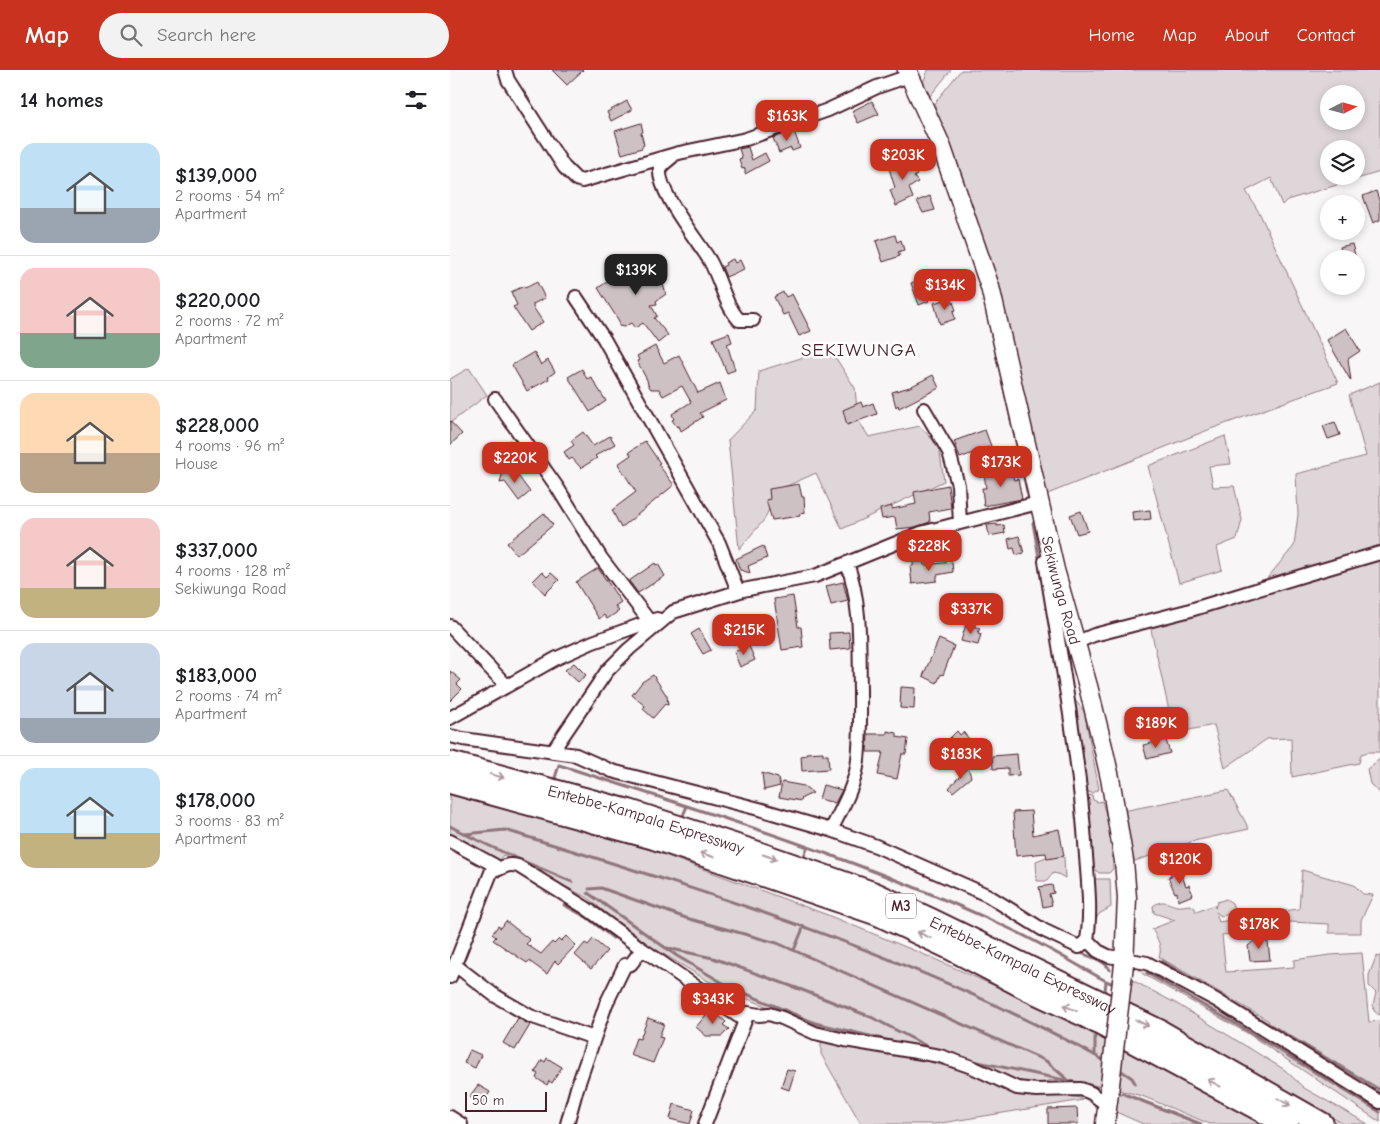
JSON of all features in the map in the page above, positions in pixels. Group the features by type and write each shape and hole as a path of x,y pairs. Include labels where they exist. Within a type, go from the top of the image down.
{"highway":[{"name":"Entebbe-Kampala Expressway","path":"450,763 629,811 875,894 1161,1032 1322,1124"},
{"name":"Entebbe-Kampala Expressway","path":"450,782 654,838 878,914 948,946 1028,989 1086,1016 1287,1124"}],"main road":[{"name":"Sekiwunga Road","path":"908,73 942,145 990,287 1038,503 1089,689 1110,778 1124,861 1127,898 1124,961 1105,1124"}],"street":[{"path":"505,70 508,80 532,120 564,168 576,179 582,181 591,180 678,153 746,139 828,110 908,73"},
{"path":"678,153 660,167 665,191 710,262 734,314 739,320 753,320"},
{"path":"576,297 604,339 719,543 738,591"},
{"path":"495,399 557,487 601,558 650,622"},
{"path":"924,409 949,452 958,486 960,523"},
{"path":"450,718 557,658 673,612 738,591 815,576 921,533 1038,503 1082,805 1088,888 1089,928 1087,940 1080,947 1067,942 1044,931 986,894 876,846 831,830 759,809 612,771 576,755 450,736"},
{"path":"1075,642 1094,635 1187,611 1380,553"},
{"path":"831,830 849,793 855,773 860,727 860,624 853,580 848,563"},
{"path":"552,752 607,671 629,649 673,612"},
{"path":"450,626 506,685"},
{"path":"450,841 498,869 505,865 512,864 518,866 586,908 738,1016 769,1014 815,1033 940,1056 972,1067 1017,1088 1036,1090 1081,1089 1108,1099"},
{"path":"450,977 494,865"},
{"path":"1087,940 1098,951 1108,956 1124,961 1147,963 1216,1000 1380,1102"},
{"path":"568,1124 577,1088 606,1004 625,964 631,964 642,949"},
{"path":"455,965 494,995 530,1016 594,1038"},
{"path":"705,1124 748,1014"},
{"path":"450,1117 462,1124"}],"shaded area":[{"path":"928,70 951,70 927,100 921,88"},
{"path":"961,70 1380,70 1380,172 1365,177 1365,140 1320,140 1320,185 1337,185 1287,200 1282,205 1271,178 1246,191 1260,214 1338,383 1208,430 1045,495 1011,339 957,161 937,120 935,105"},
{"path":"830,349 855,388 858,420 869,437 920,426 939,447 944,481 842,529 816,473 778,490 764,520 739,549 728,440 757,410 759,371"},
{"path":"469,368 487,395 450,423 450,379"},
{"path":"1380,382 1380,549 1264,582 1294,546 1298,514 1296,474 1366,456 1349,395"},
{"path":"1225,436 1231,464 1209,466 1213,487 1234,486 1242,520 1237,539 1217,547 1222,570 1179,583 1148,466"},
{"path":"1380,558 1380,752 1361,754 1359,763 1292,777 1291,738 1267,739 1225,768 1214,725 1174,733 1150,625"},
{"path":"1074,699 1084,711 1099,789 1092,793 1088,792"},
{"path":"1380,759 1380,793 1370,784 1367,769"},
{"path":"450,790 602,832 825,914 986,982 1062,1011 1108,1035 1103,1087 1052,1080 1037,1085 1005,1077 904,1045 818,1027 718,987 632,935 588,898 503,855 493,868 450,842"},
{"path":"1228,790 1249,829 1194,841 1135,861 1132,859 1123,811"},
{"path":"1092,795 1093,800 1102,801 1111,833 1113,869 1109,873 1099,873 1093,868 1087,796"},
{"path":"1051,855 1064,857 1065,878 1053,873 1047,881 1037,881 1036,861"},
{"path":"1302,870 1354,885 1363,894 1373,895 1361,920 1361,933 1329,933 1329,924 1290,922 1255,928 1252,915 1299,909"},
{"path":"1094,879 1110,879 1111,907 1099,914 1096,919"},
{"path":"1226,899 1232,903 1234,910 1231,914 1221,916 1216,912 1219,922 1231,920 1243,925 1239,932 1235,934 1222,935 1226,972 1294,967 1294,960 1362,953 1369,1022 1380,1021 1380,1095 1266,1025 1269,1021 1159,957 1160,946 1152,929 1175,920 1154,913 1153,906 1160,902 1179,906 1190,905 1195,908 1196,912 1214,905 1215,908 1217,902"},
{"path":"1380,956 1379,1015 1374,1011 1373,1005 1376,993 1369,986 1369,975 1376,957"},
{"path":"1143,967 1173,982 1380,1109 1380,1122 1247,1033 1143,974 1140,969"},
{"path":"1132,980 1177,1004 1285,1070 1304,1088 1368,1124 1344,1124 1129,1005"},
{"path":"821,1034 972,1073 1007,1091 1077,1097 1083,1100 935,1124 861,1124 821,1054"},
{"path":"1124,1044 1273,1124 1210,1124 1142,1096 1119,1090"},
{"path":"1119,1093 1197,1124 1143,1124 1116,1112"}],"building":[{"path":"552,70 583,70 567,85"},
{"path":"627,101 632,110 611,121 607,112"},
{"path":"872,101 879,114 858,123 852,111"},
{"path":"641,123 644,145 642,148 622,154 615,131"},
{"path":"794,131 800,148 792,151 791,148 779,153 773,138"},
{"path":"748,147 752,160 765,153 769,161 745,174 745,168 742,169 739,159 742,158 739,149"},
{"path":"906,156 917,175 914,177 918,182 909,188 913,198 896,206 890,190 895,188 889,168 899,165 896,160"},
{"path":"1376,191 1380,203 1380,220 1373,223 1365,201 1365,195"},
{"path":"930,196 935,210 923,213 917,201"},
{"path":"895,235 897,242 901,240 904,250 898,252 900,256 883,262 876,241"},
{"path":"1352,244 1354,250 1341,250 1340,247"},
{"path":"733,259 735,263 740,260 744,269 726,277 722,267"},
{"path":"635,260 639,266 653,261 655,268 661,266 664,277 661,278 666,294 656,301 657,304 651,305 657,316 654,318 668,335 658,343 643,323 635,328 631,323 624,327 619,326 619,321 598,288 614,277 612,274"},
{"path":"924,278 927,287 924,288 929,301 919,305 911,283"},
{"path":"537,282 545,298 533,304 533,307 543,322 529,331 513,307 517,305 511,292"},
{"path":"783,292 786,297 792,294 811,331 799,336 788,313 783,315 774,297"},
{"path":"948,299 949,304 953,302 956,310 953,311 955,319 940,324 934,303"},
{"path":"1346,328 1360,351 1348,359 1351,381 1327,340"},
{"path":"729,333 732,342 727,344 735,370 727,373 713,339"},
{"path":"655,346 664,363 679,355 698,393 720,383 726,400 700,413 703,417 681,431 679,426 677,427 672,420 674,419 672,414 691,402 682,386 663,396 659,389 651,389 648,385 637,361 639,360 637,356"},
{"path":"534,352 541,365 548,360 555,372 548,377 549,379 527,391 512,365"},
{"path":"582,369 587,379 591,377 606,401 590,412 568,377"},
{"path":"933,375 939,388 899,408 898,405 896,407 892,392 910,387"},
{"path":"861,402 863,407 873,403 877,414 847,425 843,410"},
{"path":"450,421 462,434 450,445"},
{"path":"1335,422 1340,435 1328,439 1323,426"},
{"path":"985,430 991,446 960,458 954,441"},
{"path":"583,432 593,446 610,436 615,444 595,456 597,458 581,468 572,458 569,460 564,452 574,445 571,441"},
{"path":"510,440 521,452 500,470 490,458"},
{"path":"645,441 660,463 658,464 674,485 621,528 612,510 636,492 618,464 631,455 629,452"},
{"path":"504,467 516,473 530,492 519,501 505,482 500,483"},
{"path":"1011,470 1014,480 1018,479 1022,499 984,506 982,488 986,488 984,473"},
{"path":"799,484 802,497 804,497 805,513 799,514 800,516 772,520 766,500 770,499 769,489"},
{"path":"948,485 951,508 929,512 930,522 915,527 897,529 895,517 882,519 880,509 892,506 892,509 916,504 914,492"},
{"path":"1150,510 1151,519 1133,521 1132,512"},
{"path":"1081,511 1088,531 1077,534 1070,515"},
{"path":"544,513 553,525 517,555 507,543"},
{"path":"997,524 997,526 1004,525 1005,533 989,536 987,525"},
{"path":"1019,536 1024,553 1016,555 1014,548 1010,549 1008,539"},
{"path":"763,546 767,558 748,566 750,573 740,570 736,559"},
{"path":"923,561 924,565 952,562 953,572 937,575 937,581 912,584 910,566 913,566 913,562"},
{"path":"655,563 656,565 658,564 665,576 638,593 629,581"},
{"path":"598,568 621,602 615,606 619,611 607,619 604,615 599,619 576,582"},
{"path":"542,572 547,577 551,573 559,580 545,594 533,581"},
{"path":"843,582 848,601 831,605 826,586"},
{"path":"793,596 798,627 801,627 803,647 782,650 774,599"},
{"path":"966,624 980,628 978,633 981,634 978,645 961,641"},
{"path":"699,629 711,650 703,654 691,634"},
{"path":"849,632 850,648 830,650 829,633"},
{"path":"939,639 954,646 943,675 941,674 937,683 923,676"},
{"path":"749,646 755,660 740,667 734,652"},
{"path":"574,663 586,675 578,682 565,670"},
{"path":"450,671 461,680 457,684 462,689 450,701"},
{"path":"653,675 667,696 668,705 665,704 653,718 643,709 645,706 632,695 642,682"},
{"path":"901,687 915,688 914,709 900,708"},
{"path":"887,731 897,733 897,737 908,739 906,754 902,754 897,779 878,775 883,752 867,752 868,734 887,734"},
{"path":"957,731 960,735 963,732 971,741 968,744 974,750 964,760 956,751 953,753 944,744"},
{"path":"1166,740 1170,753 1147,759 1143,745"},
{"path":"823,752 823,755 828,755 829,769 802,771 801,756 807,755 806,753"},
{"path":"1017,754 1019,775 1008,776 1008,768 993,769 992,756"},
{"path":"968,767 971,777 953,792 949,788"},
{"path":"762,773 778,778 780,786 764,790"},
{"path":"782,782 804,786 813,793 802,798 801,801 779,797"},
{"path":"823,785 842,790 835,803 819,799"},
{"path":"1031,811 1033,835 1059,829 1064,856 1047,859 1046,853 1016,856 1013,812"},
{"path":"1179,868 1186,886 1189,885 1193,895 1178,901 1177,892 1175,893 1168,877 1172,876 1170,872"},
{"path":"1052,885 1054,893 1049,894 1052,905 1043,907 1039,887"},
{"path":"506,921 530,940 526,944 541,954 552,942 554,944 559,939 561,941 566,936 576,945 558,964 555,961 547,974 493,940 496,937 492,934 498,926 501,928"},
{"path":"1262,934 1266,942 1268,942 1270,960 1250,961 1248,946"},
{"path":"593,939 607,951 591,969 575,955 585,943 588,945"},
{"path":"711,1009 726,1022 723,1025 729,1029 722,1036 706,1036 696,1027"},
{"path":"518,1018 530,1025 515,1050 503,1043"},
{"path":"648,1018 664,1024 659,1037 663,1038 653,1063 630,1055 636,1038 640,1039"},
{"path":"470,1050 481,1055 475,1068 464,1063"},
{"path":"547,1058 562,1067 552,1083 549,1081 547,1085 536,1078 538,1074 535,1072 542,1060 545,1062"},
{"path":"787,1069 795,1071 789,1090 781,1087"},
{"path":"478,1085 490,1092 481,1106 469,1097"},
{"path":"674,1104 694,1110 690,1124 670,1119"},
{"path":"1077,1108 1078,1124 1048,1124 1048,1109"}],"waterway":[{"path":"987,313 1029,500"},
{"path":"1033,523 1040,563"},
{"path":"555,778 559,765 785,839 897,880 1031,939 1106,981 1105,991"},
{"path":"682,818 687,806"},
{"path":"450,826 495,849 572,882"},
{"path":"465,834 505,830 736,903 888,959 962,990 1035,1024 1107,1062"},
{"path":"803,858 808,847"},
{"path":"589,889 601,888 686,918 777,943 1046,1061 1068,1080"},
{"path":"588,893 677,956 728,986 815,1023 899,1043"},
{"path":"564,905 588,918 613,938"},
{"path":"794,950 804,926"},
{"path":"667,948 713,958 802,990 871,1017 934,1050"},
{"path":"1078,952 1100,961 1110,970"},
{"path":"1162,961 1380,1090"},
{"path":"1147,973 1236,1024 1380,1112"},
{"path":"1106,981 1111,983"},
{"path":"1095,1033 1095,1055"},
{"path":"973,1061 1079,1083"},
{"path":"1117,1068 1132,1078 1135,1083"},
{"path":"1088,1085 1097,1087"},
{"path":"1122,1093 1201,1124"}],"district":[{"name":"SEKIWUNGA","path":"859,349"}]}
